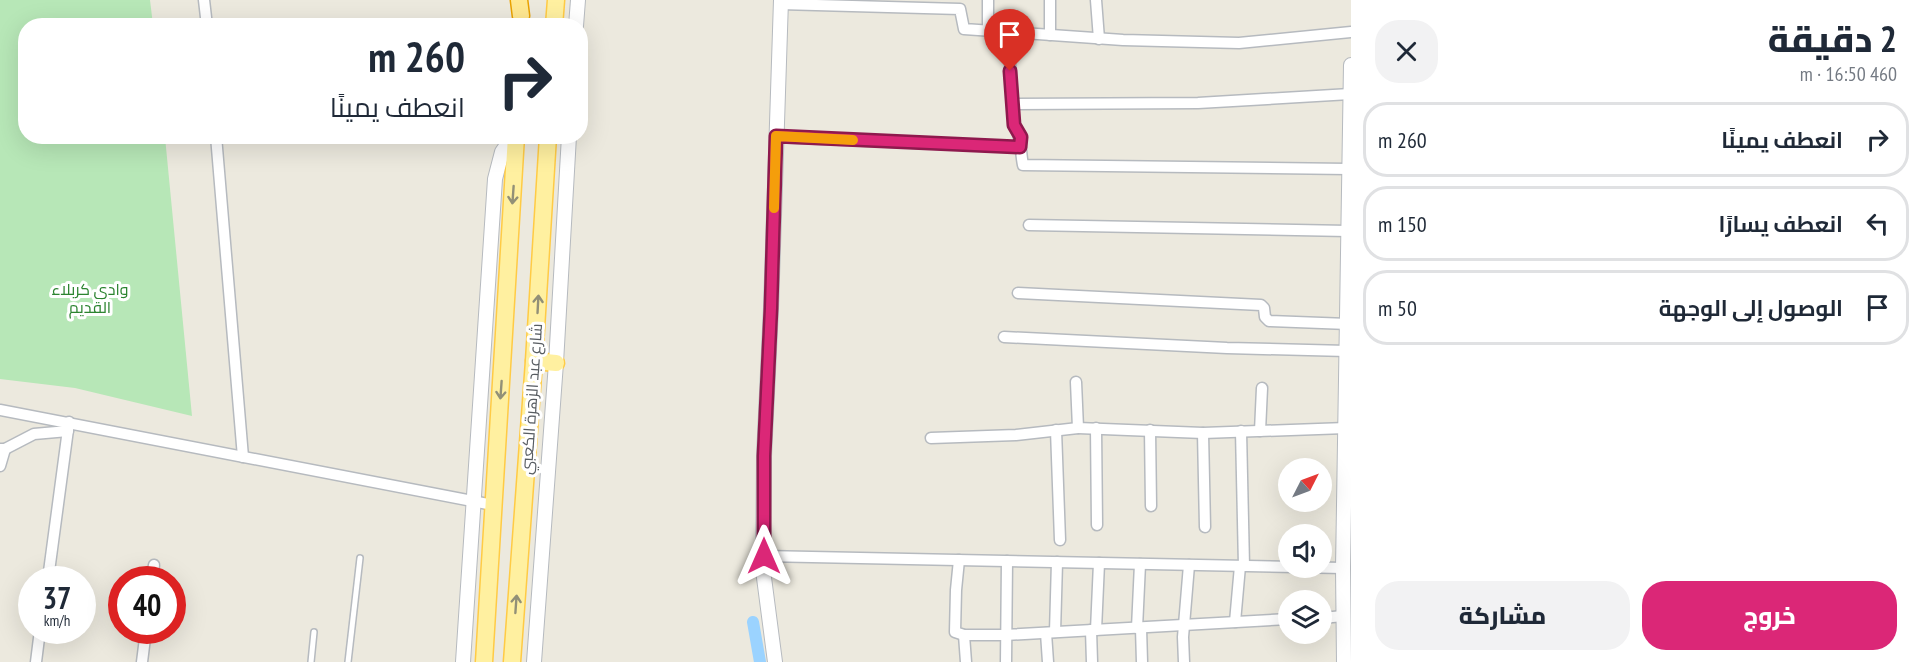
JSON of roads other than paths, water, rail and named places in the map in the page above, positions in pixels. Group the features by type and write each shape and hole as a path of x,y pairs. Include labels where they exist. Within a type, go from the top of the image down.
{"main road":[{"path":"555,18 556,0"},
{"name":"شارع عبد الزهرة الكعبي","path":"499,660 494,505 514,144"},
{"name":"شارع عبد الزهرة الكعبي","path":"499,660 534,361 548,144"},
{"path":"534,361 556,363"}],"street":[{"path":"204,0 206,18"},
{"path":"577,18 578,0"},
{"path":"988,0 988,31"},
{"path":"1050,0 1050,35"},
{"path":"1096,0 1099,39"},
{"path":"775,662 763,570 764,456 780,2 960,9 964,29 1099,39 1239,43 1351,32"},
{"path":"1008,32 1014,125 1021,137 1023,165 1348,169"},
{"path":"1344,662 1343,568 1351,65"},
{"path":"1012,104 1198,103 1350,94"},
{"path":"776,136 1020,147"},
{"path":"217,144 243,457"},
{"path":"463,662 495,179 502,152 508,144"},
{"path":"534,662 556,363 569,144"},
{"path":"1029,225 1348,231"},
{"path":"1018,293 1261,304 1265,317 1269,321 1348,324"},
{"path":"1004,337 1215,348 1347,351"},
{"path":"1076,382 1078,428"},
{"path":"1260,430 1262,388"},
{"path":"0,410 69,427 243,457 494,505"},
{"path":"0,466 2,449 34,434 69,427"},
{"path":"50,566 69,427"},
{"path":"931,438 1016,435 1078,428 1203,433 1346,428"},
{"path":"1096,428 1096,525"},
{"path":"1056,430 1060,540"},
{"path":"1150,430 1151,506"},
{"path":"1235,622 1242,566 1242,431"},
{"path":"1203,433 1205,527"},
{"path":"764,556 1343,568"},
{"path":"960,560 956,590 956,632 964,635 1051,633 1278,620"},
{"path":"1006,662 1007,561"},
{"path":"1048,662 1057,562"},
{"path":"1092,662 1099,563"},
{"path":"1140,564 1139,628 1143,662"},
{"path":"1184,662 1183,637 1189,565"},
{"path":"1332,617 1343,616"},
{"path":"964,635 966,662"},
{"path":"36,662 38,644"},
{"path":"142,662 144,644"}],"lane":[{"path":"348,662 360,558"},
{"path":"311,662 314,632"}],"waterway":[{"path":"753,622 760,662"}],"park label":[{"name":"وادي كربلاء القديم","path":"90,298"}]}
